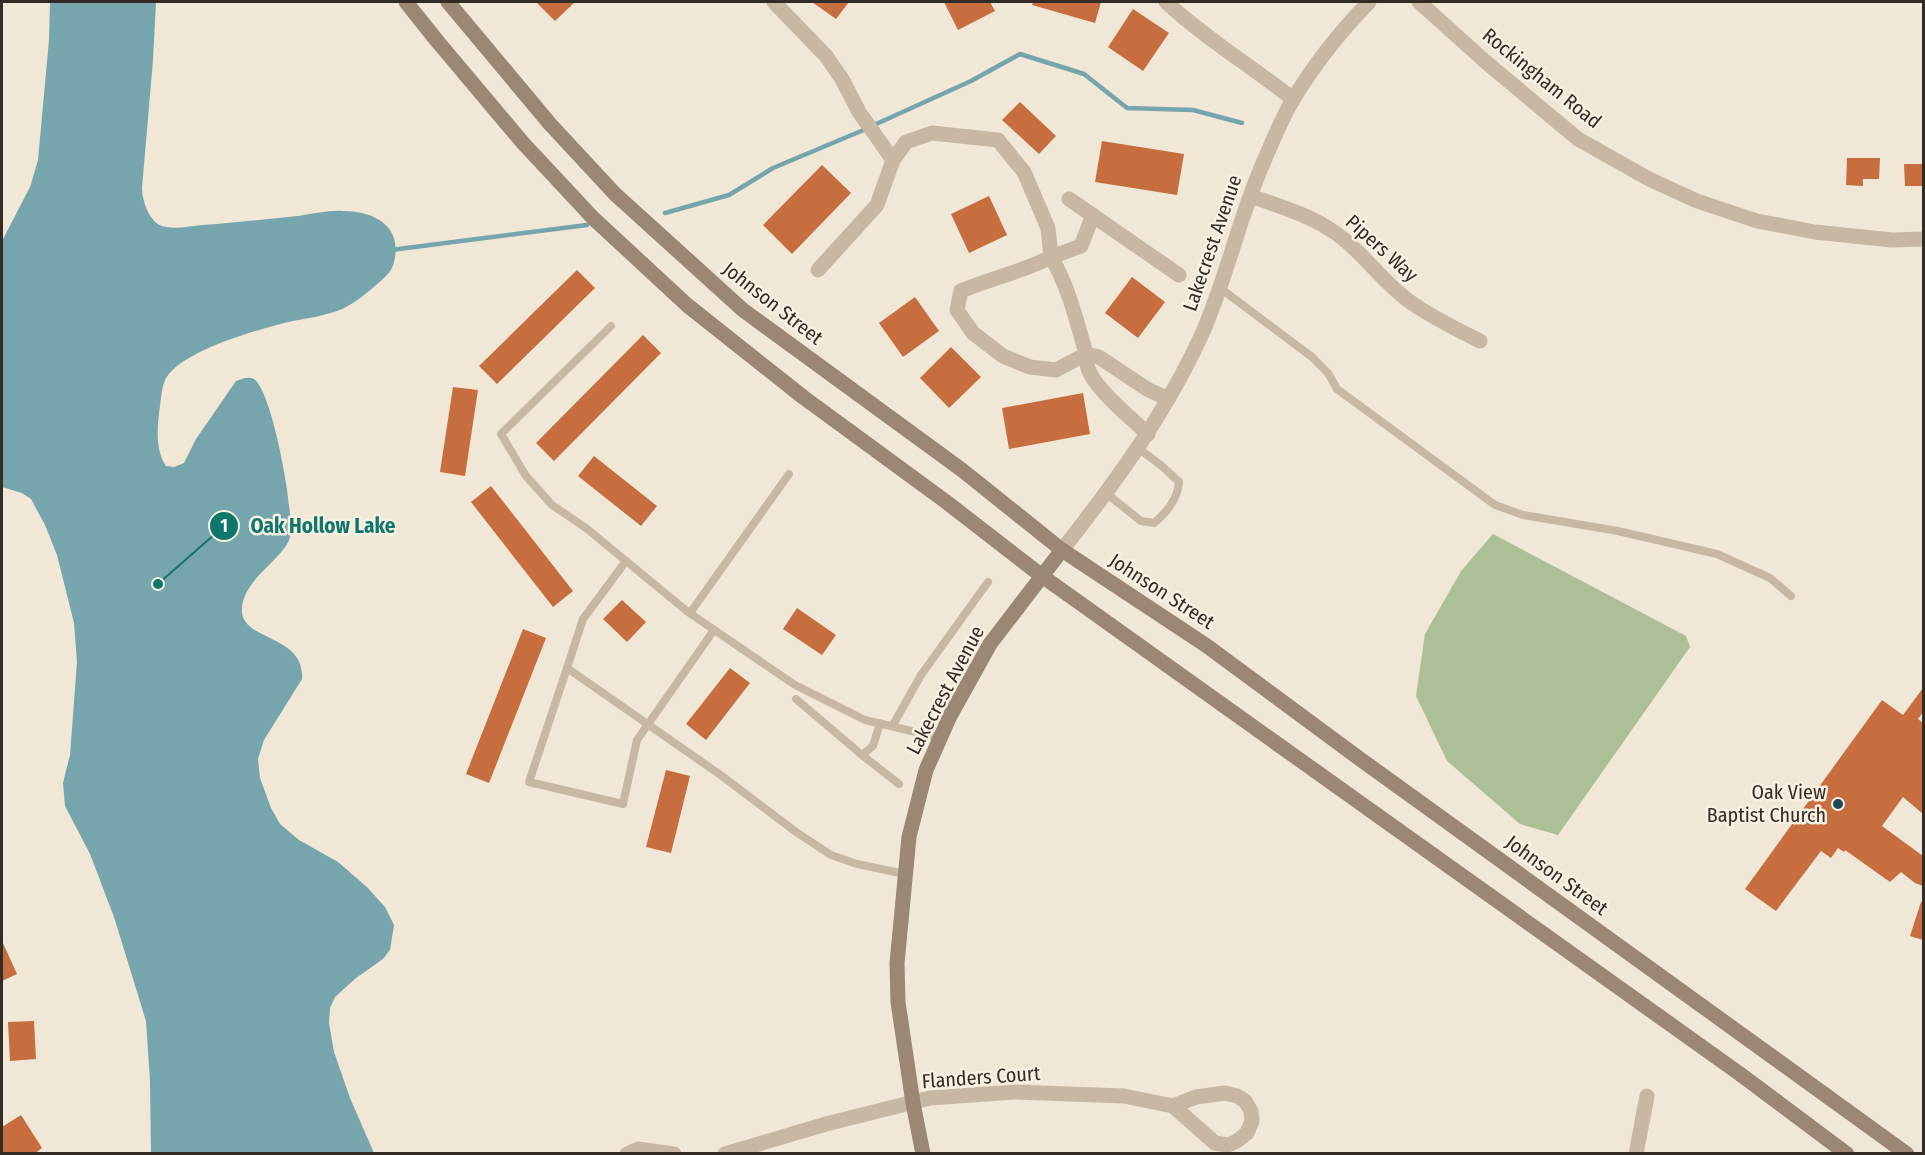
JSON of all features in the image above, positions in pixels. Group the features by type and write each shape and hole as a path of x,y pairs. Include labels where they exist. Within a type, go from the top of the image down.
{"main road":[{"path":"406,2 523,142 585,210 687,305 802,397 945,501 1042,576 1730,1067 1846,1154"},
{"name":"Johnson Street","path":"448,2 550,124 615,194 678,254 743,310 962,470 1062,550 1207,646 1398,787 1907,1154"},
{"name":"Lakecrest Avenue","path":"923,1154 898,1002 897,963 909,837 926,770 950,716 990,644 1062,550"}],"street":[{"path":"774,2 826,56 893,160"},
{"path":"1166,2 1190,23 1293,99"},
{"name":"Lakecrest Avenue","path":"1062,550 1107,494 1148,434 1201,335 1220,288 1260,169 1293,99 1339,34 1369,2"},
{"name":"Rockingham Road","path":"1419,2 1487,63 1578,139 1649,179 1697,201 1757,221 1815,232 1892,240 1923,239"},
{"path":"818,270 877,205 893,160 906,142 932,133 998,140 1024,172 1048,228 1051,258 1059,271 1086,354 1087,368 1115,404 1148,434"},
{"name":"Pipers Way","path":"1251,196 1307,216 1330,229 1346,240 1408,300 1480,341"},
{"name":"Lakecrest Avenue","path":"1069,199 1179,275"},
{"path":"1093,215 1081,246 1029,268 986,280 961,291 957,310 973,333 1003,356 1030,367 1056,370 1086,354 1099,357 1147,389 1168,399"},
{"name":"Flanders Court","path":"725,1154 826,1124 930,1098 1015,1092 1124,1096 1173,1106 1215,1143 1228,1145 1247,1132 1252,1121 1251,1111 1245,1101 1225,1093 1196,1097 1173,1106"},
{"path":"1636,1154 1647,1096"},
{"path":"627,1154 638,1149 674,1154"}],"lane":[{"path":"1220,288 1312,357 1328,372 1337,389 1495,506 1523,515 1618,531 1717,554 1770,578 1791,596"},
{"path":"610,326 501,434 526,476 552,505 586,528 690,613 795,685 865,720 941,738"},
{"path":"1107,494 1142,521 1154,523 1163,515 1178,493 1179,482 1138,448"},
{"path":"690,613 789,474"},
{"path":"626,561 582,619 529,782 623,804 637,740 714,630"},
{"path":"892,725 921,675 988,582"},
{"path":"567,668 831,855 857,864 905,874"},
{"path":"796,699 899,784"},
{"path":"862,755 873,746 880,723"}],"green space":[{"path":"1493,534 1686,636 1690,647 1558,835 1520,824 1447,761 1416,696 1425,634 1461,571"}],"water":[{"path":"50,2 156,2 142,188 147,210 157,224 177,228 332,211 354,212 365,214 384,223 394,239 396,249 391,269 352,304 331,313 284,323 220,343 187,359 175,368 166,378 163,386 158,427 159,447 166,466 174,467 184,463 196,439 236,381 247,378 254,379 261,389 275,429 286,481 291,525 290,537 280,553 249,587 242,608 244,619 251,627 284,645 293,653 300,664 302,679 264,740 258,759 260,778 271,808 280,824 299,840 338,862 367,887 385,907 394,925 390,950 383,959 356,978 335,997 330,1008 329,1023 334,1052 350,1098 374,1153 151,1153 146,1021 114,917 90,854 65,806 63,783 70,755 77,662 74,623 57,555 45,525 31,499 22,493 2,487 2,241 30,187 38,160 49,40"}],"building":[{"path":"536,2 575,2 555,21"},
{"path":"812,2 849,2 836,19"},
{"path":"944,2 990,2 995,11 958,30"},
{"path":"1033,2 1101,2 1095,23 1032,5"},
{"path":"1133,9 1169,33 1143,71 1108,47"},
{"path":"1020,102 1056,136 1039,154 1002,120"},
{"path":"1102,141 1184,154 1177,195 1095,182"},
{"path":"1847,158 1880,158 1879,179 1863,179 1863,186 1846,185"},
{"path":"1904,164 1923,164 1923,186 1905,186"},
{"path":"822,165 851,193 792,254 763,225"},
{"path":"989,196 1007,235 969,253 951,214"},
{"path":"577,270 595,288 497,384 479,366"},
{"path":"1132,277 1165,302 1138,338 1105,313"},
{"path":"915,297 939,331 903,357 879,323"},
{"path":"643,335 661,353 554,461 536,443"},
{"path":"951,347 981,377 949,408 920,378"},
{"path":"453,387 478,390 465,476 440,472"},
{"path":"1083,393 1090,434 1009,449 1002,408"},
{"path":"594,456 657,506 641,526 578,476"},
{"path":"491,486 573,591 553,607 471,502"},
{"path":"622,600 646,622 627,642 603,619"},
{"path":"797,608 836,635 822,655 783,629"},
{"path":"523,629 546,638 489,783 466,774"},
{"path":"730,668 750,683 706,740 686,724"},
{"name":"Oak View Baptist Church","path":"1923,688 1923,712 1918,719 1923,723 1923,814 1903,797 1882,826 1923,856 1923,886 1901,872 1890,882 1845,850 1844,852 1838,848 1831,858 1821,851 1776,911 1745,889 1882,700 1903,715"},
{"path":"666,770 690,776 671,853 646,847"},
{"path":"1921,902 1923,902 1923,940 1910,936"},
{"path":"2,941 17,974 2,981"},
{"path":"34,1021 36,1059 10,1061 8,1022"},
{"path":"21,1115 42,1148 34,1154 2,1154 2,1127"}],"waterway":[{"path":"874,125 971,81 1020,54 1084,74 1127,108 1193,110 1242,123"},
{"path":"665,213 729,195 773,168 866,129"},
{"path":"391,250 587,225"}],"place":[{"name":"Oak Hollow Lake","path":"158,584"},
{"name":"Oak View Baptist Church","path":"1838,804"}]}
